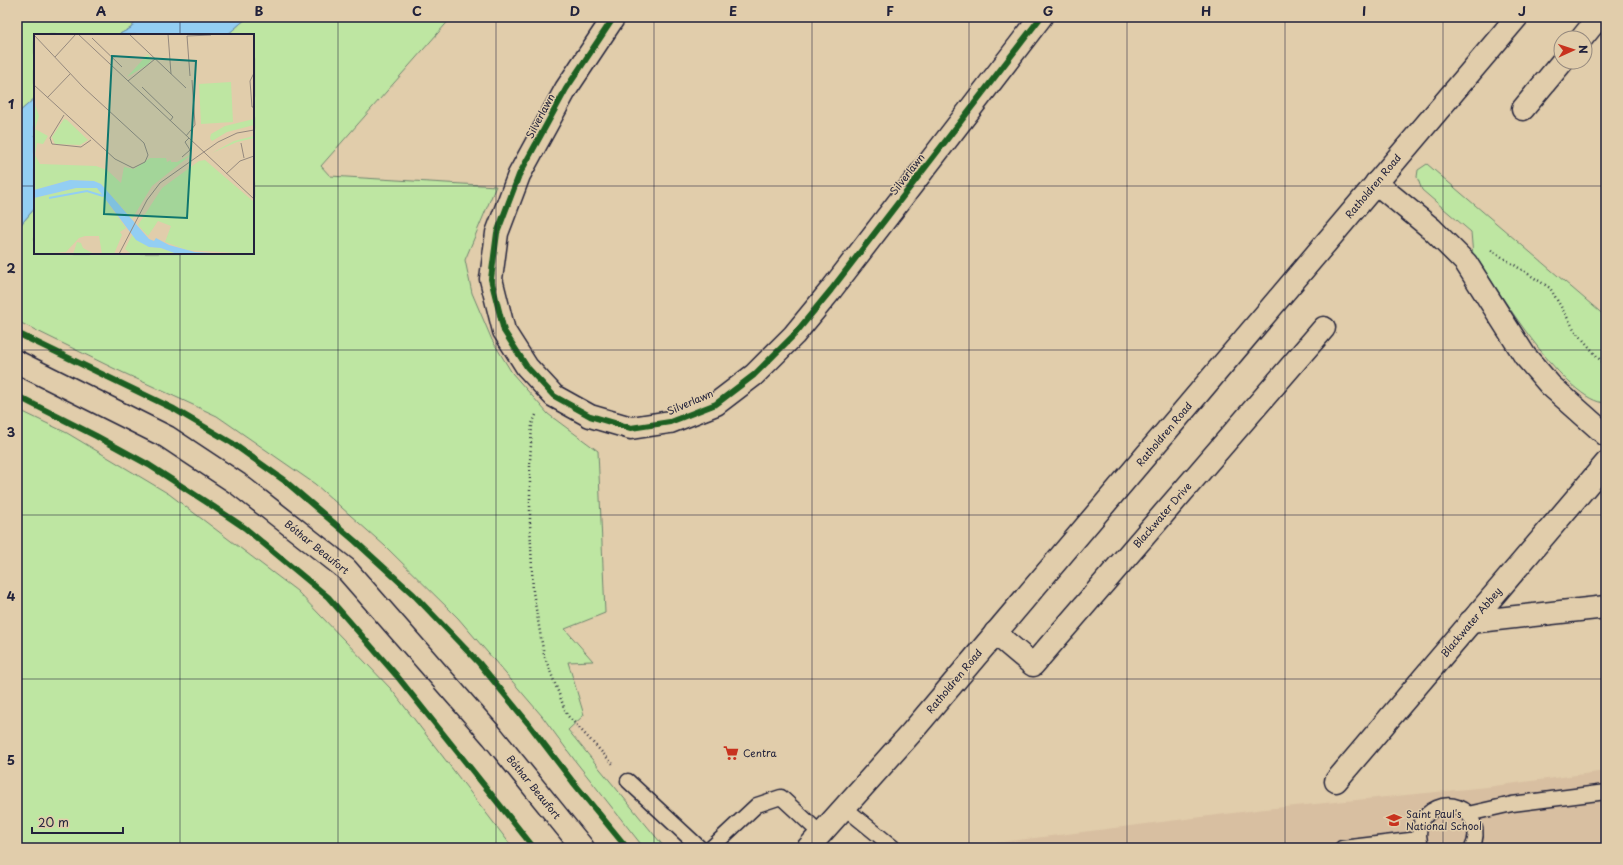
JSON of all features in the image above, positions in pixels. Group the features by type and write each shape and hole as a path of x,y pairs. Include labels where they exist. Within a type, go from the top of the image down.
{"street":[{"name":"Silverlawn","path":"614,17 566,89 520,175 497,233 491,279 504,331 527,367 549,391 554,396 590,416 631,428 670,422 716,404 754,375 794,335 831,290 1041,17"},
{"name":"Ratholdren Road","path":"815,841 995,633 1517,17"},
{"path":"1588,30 1599,17"},
{"path":"1523,109 1555,70"},
{"path":"1376,183 1432,229 1466,263 1525,356 1550,385 1606,435"},
{"name":"Blackwater Drive","path":"995,633 1033,665 1324,328"},
{"name":"Bóthar Beaufort","path":"20,363 167,436 238,484 346,569 493,737 582,848"},
{"name":"Blackwater Abbey","path":"1336,781 1606,463"},
{"path":"1470,622 1606,606"}],"lane":[{"path":"628,781 700,848"},
{"path":"1468,814 1512,804 1606,792"},
{"path":"711,848 757,805 781,798 815,841"},
{"path":"1342,848 1420,844 1419,830 1421,821 1426,814 1434,808 1443,805 1460,808 1468,814 1476,830 1476,839 1472,848"},
{"path":"845,808 894,848"}],"path":[{"path":"1447,245 1491,249 1550,288 1574,329 1606,368"},
{"path":"549,391 542,398 532,424 530,462 530,523 533,592 544,655 567,715 628,781"}],"shaded area":[{"name":"Saint Paul's National School","path":"1606,771 1606,848 956,848 1265,809 1487,787"}],"green space":[{"path":"17,17 139,17 131,28 120,34 34,34 34,99 17,114"},
{"path":"248,17 452,17 321,166 330,176 496,186 465,260 472,293 492,340 512,373 548,414 598,451 605,613 565,629 593,661 568,662 584,715 568,730 665,848 644,848 576,762 542,716 458,618 385,546 315,484 217,416 113,368 17,321 17,229 34,209 34,254 254,254 254,34 228,34"},
{"path":"1427,164 1606,317 1606,403 1590,398 1573,385 1554,367 1535,344 1479,261 1473,256 1471,232 1422,190 1417,177 1418,170"},
{"path":"17,409 67,433 169,494 297,591 391,689 513,848 17,848"}],"water":[{"path":"139,17 248,17 228,34 120,34 131,28"},
{"path":"34,99 34,209 17,229 17,114"}],"cycle path":[{"path":"614,17 566,89 519,175 497,233 491,279 504,331 527,367 554,396 590,416 631,428 670,422 716,404 754,375 794,335 831,290 1041,17"},
{"path":"17,333 174,409 232,443 285,481 355,541 414,595 479,663 627,848"},
{"path":"17,396 149,465 214,507 245,528 328,597 397,676 534,848"}],"place":[{"name":"Centra","path":"731,753"},
{"name":"Saint Paul's National School","path":"1394,820"}]}
